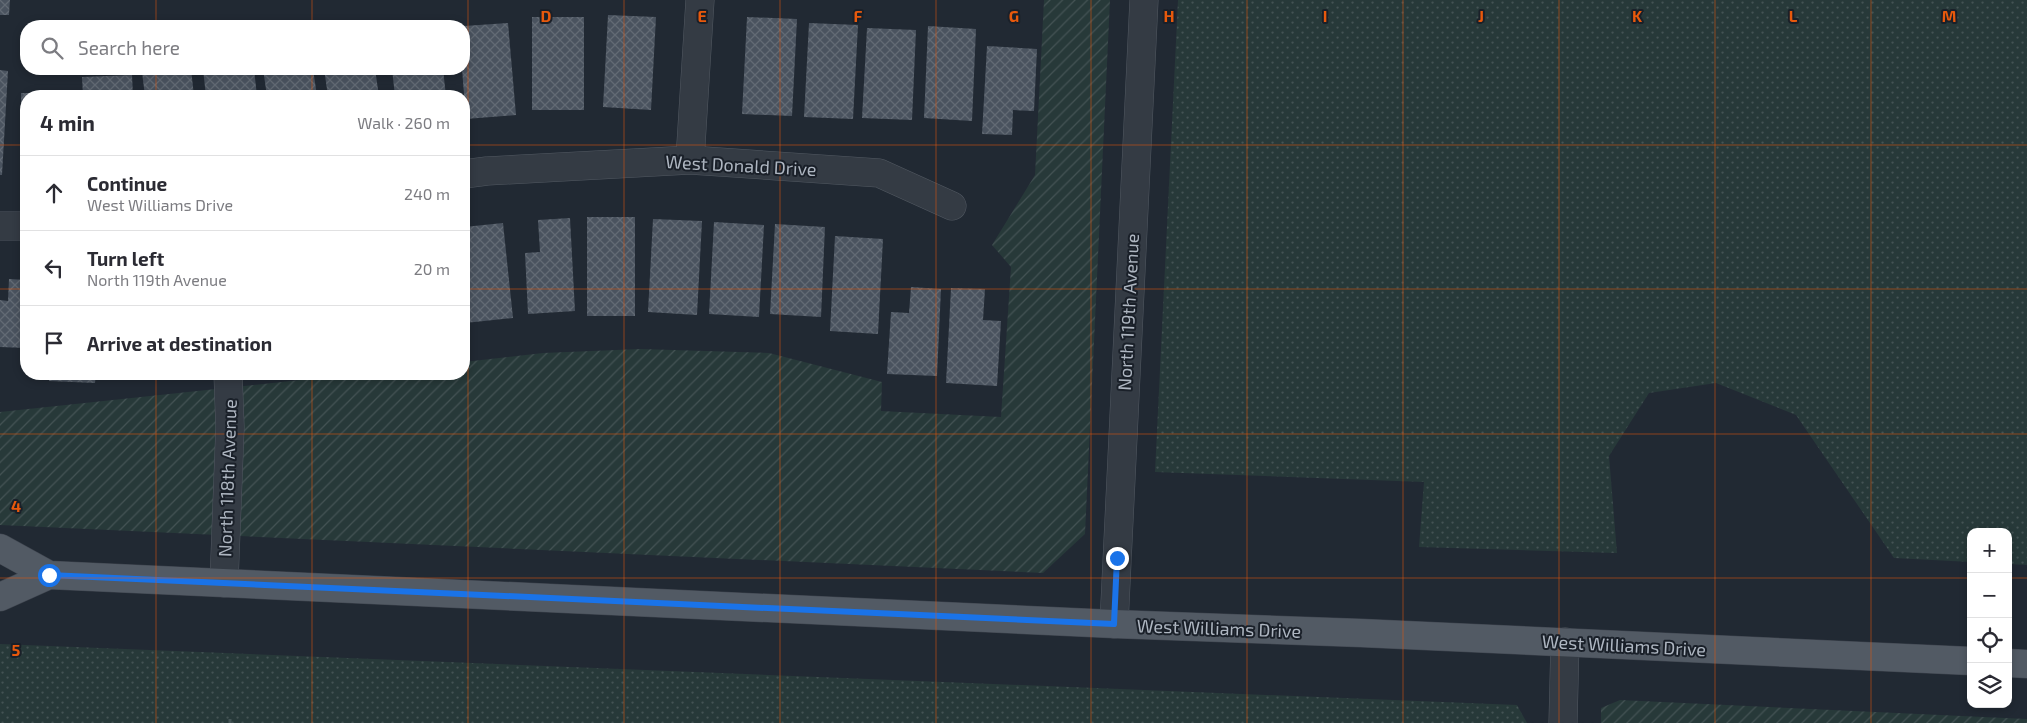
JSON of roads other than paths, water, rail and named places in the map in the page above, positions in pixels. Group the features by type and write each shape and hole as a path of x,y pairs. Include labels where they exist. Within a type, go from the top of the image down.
{"main road":[{"name":"West Williams Drive","path":"0,548 49,575 1967,661"},
{"name":"West Williams Drive","path":"0,597 49,575"},
{"path":"2012,663 2027,664"}],"street":[{"path":"690,160 700,0"},
{"name":"North 119th Avenue","path":"1114,624 1144,0"},
{"name":"West Donald Drive","path":"470,173 690,160 879,172 952,206"},
{"path":"0,226 20,226"},
{"name":"North 118th Avenue","path":"224,583 230,427 228,380"},
{"path":"1563,723 1564,642"}]}
